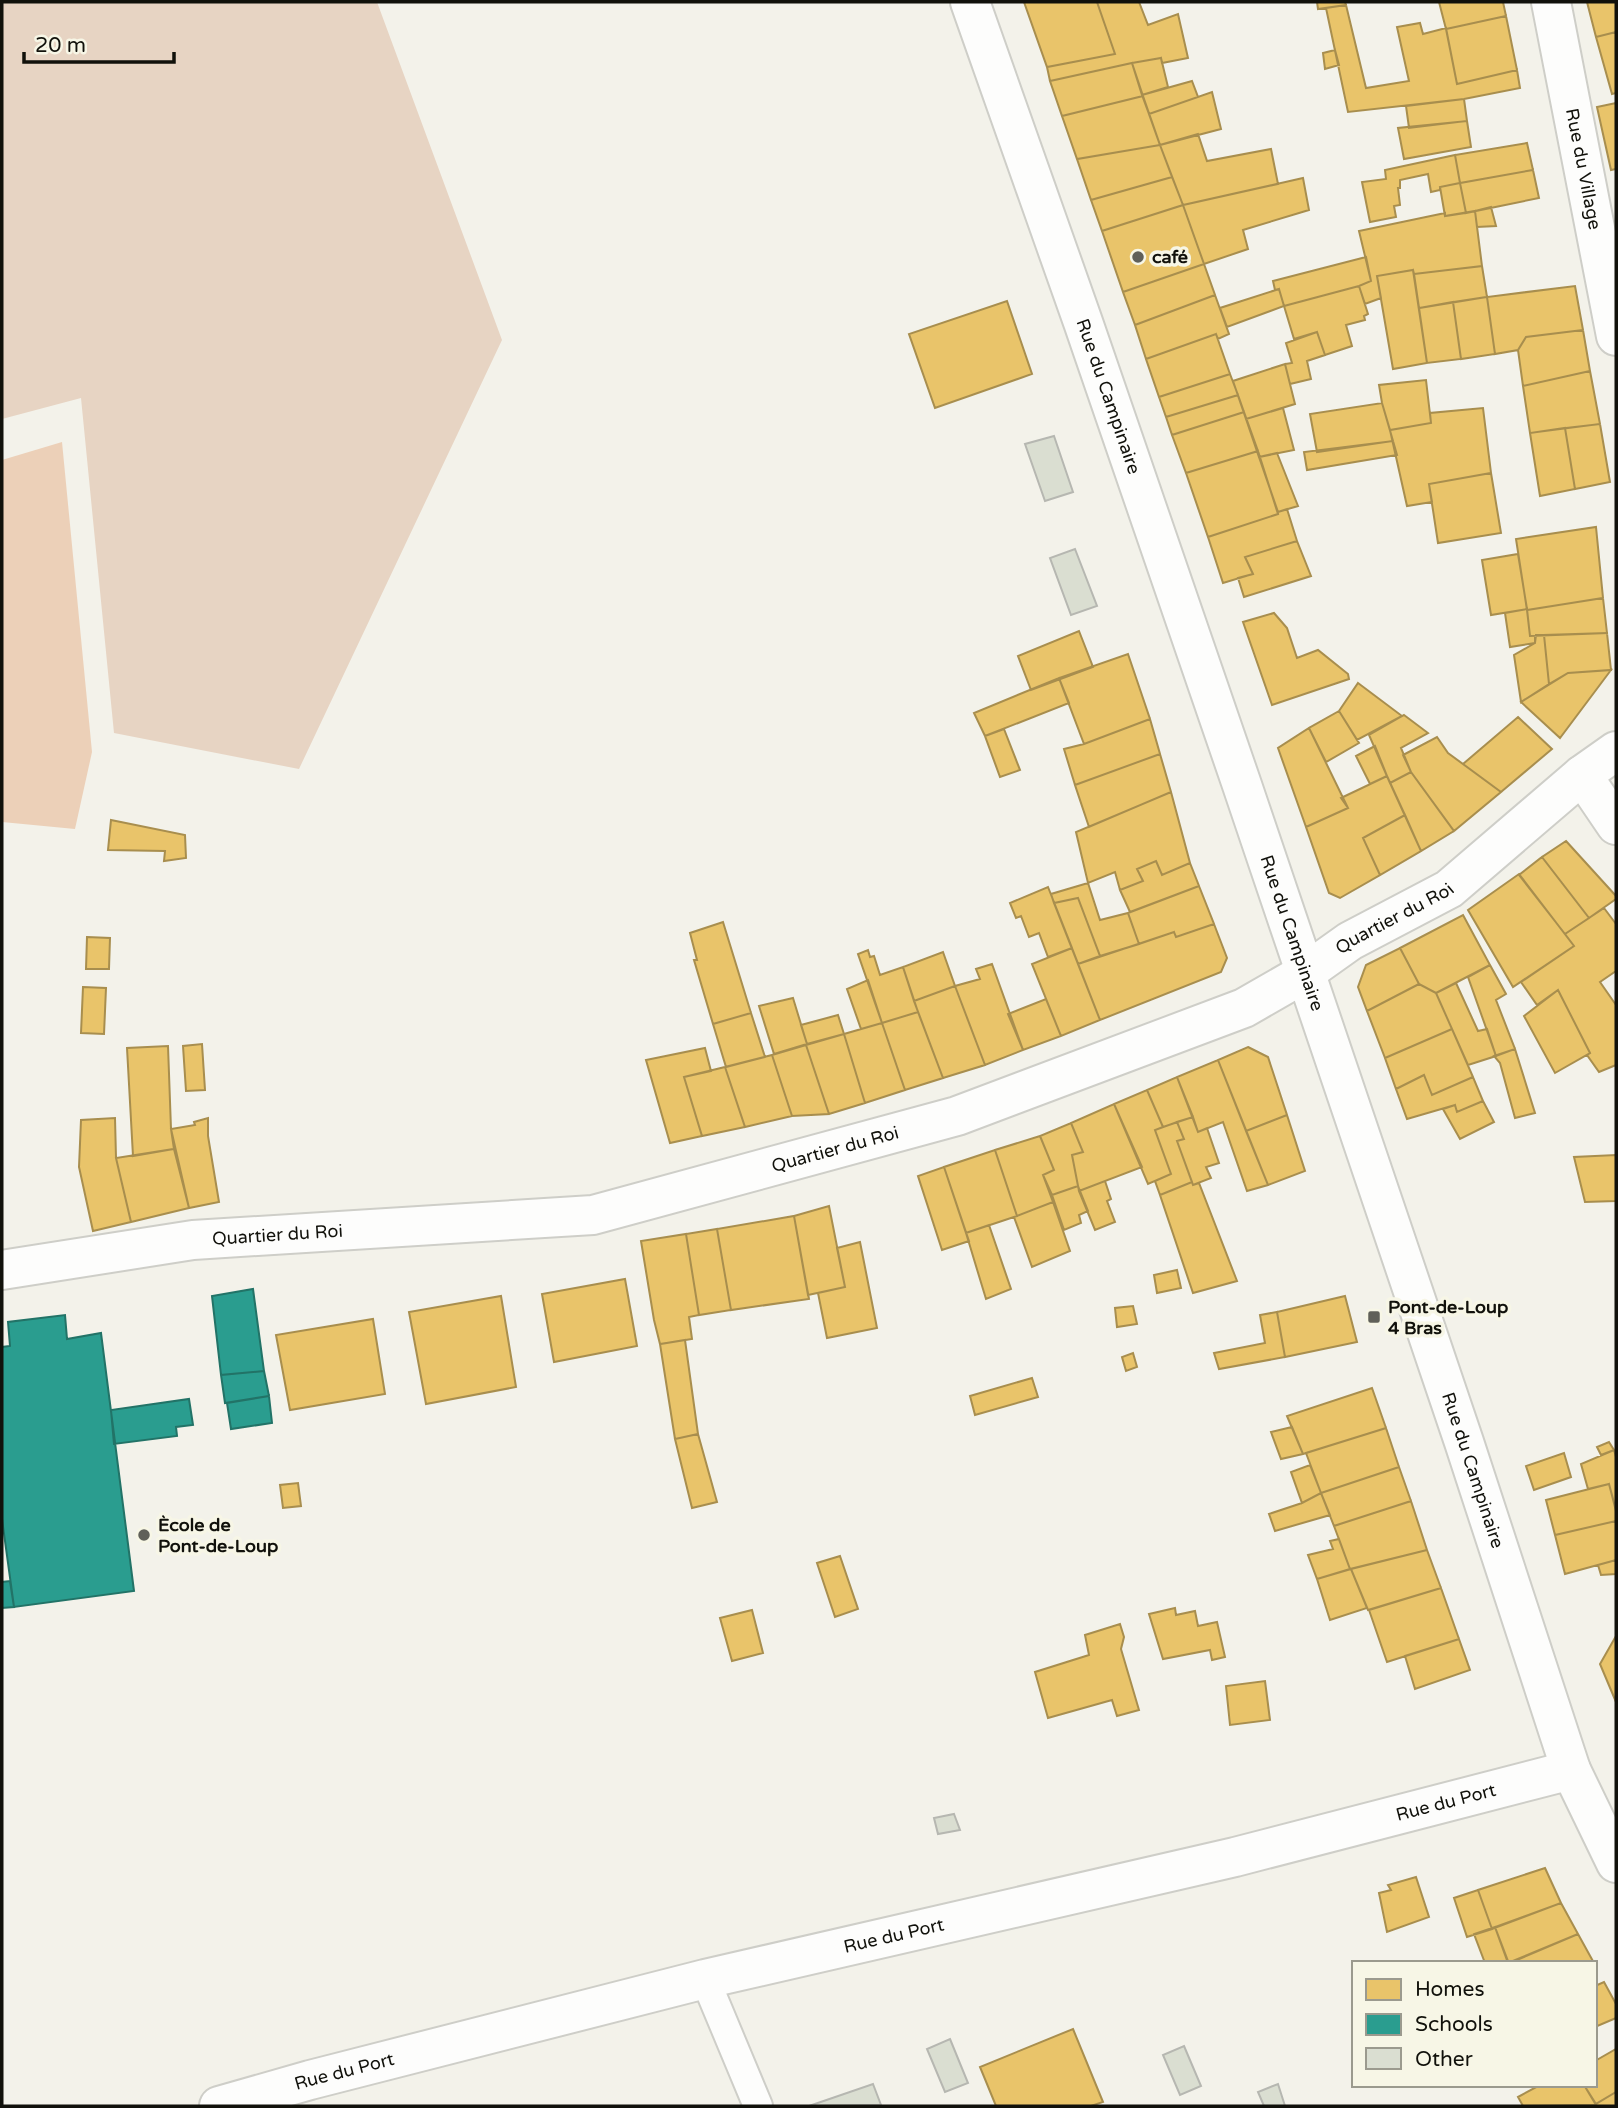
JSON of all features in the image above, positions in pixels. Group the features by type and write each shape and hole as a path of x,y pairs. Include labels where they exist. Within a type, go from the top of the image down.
{"street":[{"name":"Rue du Campinaire","path":"970,2 1083,322 1306,973 1571,1770 1616,1863"},
{"name":"Rue du Village","path":"1551,2 1616,336"},
{"name":"Quartier du Roi","path":"2,1270 193,1241 593,1215 957,1116 1244,1008 1306,973 1350,941 1449,889 1582,775 1616,751"},
{"path":"1582,775 1616,825"},
{"name":"Rue du Port","path":"219,2106 310,2080 705,1979 1234,1857 1571,1770"}],"lane":[{"path":"705,1979 758,2106"}],"shaded area":[{"path":"2,2 377,2 502,340 299,769 114,733 81,398 2,419"},
{"path":"62,442 92,752 75,829 2,822 2,460"}],"building: Homes":[{"path":"1024,2 1097,2 1115,54 1047,67"},
{"path":"1097,2 1139,2 1148,25 1178,14 1188,58 1162,63 1161,58 1050,81 1047,67 1115,54"},
{"path":"1317,2 1345,2 1346,5 1318,9"},
{"path":"1439,2 1503,2 1506,16 1446,29"},
{"path":"1587,2 1616,2 1616,32 1596,37"},
{"path":"1346,5 1366,88 1409,81 1397,27 1420,23 1423,34 1446,28 1457,84 1517,70 1520,88 1464,99 1348,112 1326,8"},
{"path":"1506,16 1517,70 1457,84 1446,29"},
{"path":"1616,32 1616,93 1612,94 1596,37"},
{"path":"1335,50 1339,65 1325,69 1323,53"},
{"path":"1161,58 1168,87 1142,95 1132,63"},
{"path":"1132,63 1143,96 1062,116 1050,81"},
{"path":"1192,81 1198,97 1149,114 1142,95"},
{"path":"1212,92 1221,129 1160,145 1149,114"},
{"path":"1143,96 1160,145 1077,159 1062,116"},
{"path":"1464,99 1467,121 1409,128 1406,106"},
{"path":"1616,103 1616,169 1611,170 1597,107"},
{"path":"1467,121 1471,147 1404,159 1398,128"},
{"path":"1198,134 1207,161 1271,149 1278,184 1183,205 1160,145"},
{"path":"1527,143 1533,170 1460,183 1455,155"},
{"path":"1160,145 1172,177 1091,200 1077,159"},
{"path":"1455,155 1460,183 1440,187 1440,190 1431,192 1428,174 1400,180 1400,205 1394,206 1396,217 1370,222 1362,182 1386,179 1385,170"},
{"path":"1533,170 1539,198 1466,213 1460,183"},
{"path":"1172,177 1183,205 1102,231 1091,200"},
{"path":"1303,178 1309,210 1243,230 1248,249 1204,264 1183,205"},
{"path":"1460,183 1466,213 1445,216 1440,187"},
{"path":"1183,205 1204,264 1123,292 1102,231"},
{"path":"1491,207 1496,226 1477,227 1475,211"},
{"path":"1475,211 1482,266 1414,274 1413,270 1377,276 1381,298 1365,304 1359,286 1371,281 1359,231 1445,213 1445,216"},
{"path":"1366,257 1371,281 1359,286 1284,306 1279,289 1275,290 1273,281"},
{"path":"1204,264 1215,295 1135,325 1123,292"},
{"path":"1482,266 1487,297 1419,308 1414,274"},
{"path":"1413,270 1427,363 1393,369 1377,276"},
{"path":"1359,286 1368,314 1364,316 1365,320 1346,325 1352,346 1325,355 1317,332 1294,339 1284,306"},
{"path":"1575,286 1583,330 1526,337 1518,350 1495,354 1487,297"},
{"path":"1279,289 1284,306 1227,327 1220,308"},
{"path":"1215,295 1229,334 1218,339 1216,334 1146,359 1135,325"},
{"path":"1487,297 1495,354 1461,359 1453,302"},
{"path":"1007,301 1032,374 935,408 909,334"},
{"path":"1453,302 1461,359 1427,363 1419,308"},
{"path":"1583,330 1590,371 1523,386 1518,350 1526,337"},
{"path":"1317,332 1325,355 1307,361 1311,379 1290,384 1285,364 1292,363 1286,343"},
{"path":"1216,334 1230,374 1159,397 1146,359"},
{"path":"1285,364 1295,404 1246,419 1233,381"},
{"path":"1590,371 1600,424 1530,433 1523,386"},
{"path":"1230,374 1238,395 1166,417 1159,397"},
{"path":"1426,380 1431,423 1390,430 1379,385"},
{"path":"1238,395 1244,412 1172,435 1166,417"},
{"path":"1382,403 1393,441 1317,452 1310,414"},
{"path":"1283,408 1294,450 1259,457 1246,419"},
{"path":"1483,408 1491,473 1429,484 1432,502 1407,506 1390,430 1431,423 1430,413"},
{"path":"1244,412 1258,451 1186,473 1172,435"},
{"path":"1600,424 1610,482 1575,489 1565,428"},
{"path":"1565,428 1575,489 1540,496 1530,433"},
{"path":"1393,441 1397,455 1307,470 1304,452"},
{"path":"1258,451 1278,514 1208,537 1186,473"},
{"path":"1277,453 1298,506 1278,512 1259,457"},
{"path":"1491,473 1501,533 1438,543 1429,484"},
{"path":"1287,509 1297,541 1245,557 1253,574 1223,583 1208,537"},
{"path":"1596,527 1603,598 1527,610 1516,539"},
{"path":"1297,541 1311,576 1244,597 1238,578 1253,574 1245,557"},
{"path":"1518,554 1527,609 1491,615 1482,560"},
{"path":"1603,598 1607,633 1530,636 1527,610"},
{"path":"1527,609 1530,636 1535,636 1535,643 1510,647 1505,613"},
{"path":"1274,613 1287,628 1297,658 1318,650 1348,674 1349,679 1272,705 1243,622"},
{"path":"1079,631 1093,667 1031,690 1018,656"},
{"path":"1607,633 1611,670 1568,673 1549,684 1544,635"},
{"path":"1536,635 1544,635 1549,684 1521,702 1514,655 1535,643"},
{"path":"1128,654 1150,719 1084,744 1059,678"},
{"path":"1611,670 1560,738 1521,702 1568,673"},
{"path":"1059,678 1069,703 985,736 974,713"},
{"path":"1358,683 1402,716 1357,740 1339,711"},
{"path":"1339,711 1359,743 1326,762 1309,728"},
{"path":"1404,715 1428,733 1401,748 1411,772 1390,783 1369,735"},
{"path":"1518,717 1552,749 1501,792 1463,764"},
{"path":"1150,719 1160,754 1075,785 1064,749"},
{"path":"1309,728 1348,808 1306,827 1278,748"},
{"path":"1004,729 1020,770 1000,777 985,736"},
{"path":"1437,737 1448,753 1501,792 1454,831 1411,772 1403,755"},
{"path":"1375,746 1387,776 1370,784 1356,756"},
{"path":"1160,754 1171,792 1089,827 1075,785"},
{"path":"1411,772 1454,831 1421,851 1390,783"},
{"path":"1387,776 1405,815 1363,838 1380,875 1340,898 1329,893 1306,827 1348,808 1341,798"},
{"path":"1171,792 1190,863 1162,875 1156,861 1137,869 1143,881 1120,890 1115,872 1088,883 1076,832"},
{"path":"1405,815 1421,851 1380,875 1363,838"},
{"path":"111,820 185,835 186,858 164,861 165,851 108,850"},
{"path":"1566,841 1616,896 1616,899 1589,918 1542,857"},
{"path":"1542,857 1589,918 1565,934 1519,875"},
{"path":"1156,861 1162,875 1190,863 1199,886 1130,912 1120,890 1143,881 1137,869"},
{"path":"1519,874 1574,946 1513,987 1468,910"},
{"path":"1088,883 1100,920 1128,913 1139,944 1100,956 1078,898 1054,903 1051,894"},
{"path":"1199,886 1214,924 1176,937 1174,932 1139,944 1128,913"},
{"path":"1048,887 1072,948 1048,957 1039,933 1029,937 1021,916 1016,918 1010,903"},
{"path":"1078,898 1100,956 1078,964 1054,903"},
{"path":"1604,908 1616,924 1616,971 1600,982 1616,1005 1616,1065 1599,1072 1587,1055 1590,1053 1558,990 1537,1005 1521,982 1574,946 1565,934"},
{"path":"1463,915 1490,965 1436,993 1419,984 1400,948"},
{"path":"723,922 751,1013 713,1024 694,960 697,960 690,933"},
{"path":"1214,924 1227,958 1221,972 1100,1020 1078,964 1174,932 1176,937"},
{"path":"87,937 110,938 109,969 86,969"},
{"path":"1072,948 1100,1020 1061,1036 1032,964"},
{"path":"1400,948 1419,984 1367,1011 1358,987 1366,965"},
{"path":"868,950 870,957 874,956 880,975 903,967 918,1012 882,1023 858,954"},
{"path":"943,952 955,986 914,1001 903,967"},
{"path":"992,964 1023,1050 985,1065 955,986 980,979 976,969"},
{"path":"1490,965 1506,994 1496,1000 1515,1049 1496,1056 1468,977"},
{"path":"868,980 882,1023 861,1029 847,989"},
{"path":"1456,983 1478,1031 1487,1029 1496,1056 1468,1065 1436,993"},
{"path":"1419,984 1436,993 1452,1029 1385,1058 1367,1011"},
{"path":"955,986 985,1065 943,1078 914,1001"},
{"path":"83,987 106,988 104,1034 81,1033"},
{"path":"1558,990 1590,1053 1555,1073 1524,1016"},
{"path":"793,998 807,1044 774,1054 759,1006"},
{"path":"1046,999 1061,1036 1023,1050 1008,1014"},
{"path":"918,1012 943,1078 905,1090 882,1023"},
{"path":"751,1013 765,1057 726,1067 713,1024"},
{"path":"838,1015 844,1034 807,1044 801,1025"},
{"path":"882,1023 905,1090 865,1103 844,1034"},
{"path":"1452,1029 1473,1077 1432,1095 1424,1075 1396,1089 1385,1058"},
{"path":"844,1034 865,1103 829,1114 806,1045"},
{"path":"202,1044 205,1090 186,1091 183,1046"},
{"path":"806,1045 829,1114 792,1116 772,1055"},
{"path":"168,1046 174,1149 133,1156 127,1048"},
{"path":"1248,1047 1268,1057 1287,1115 1246,1131 1218,1060"},
{"path":"705,1048 711,1071 684,1077 702,1136 670,1143 646,1060"},
{"path":"1515,1049 1535,1113 1515,1118 1500,1063 1494,1056"},
{"path":"772,1055 792,1116 745,1127 725,1067"},
{"path":"1218,1060 1268,1185 1247,1191 1223,1122 1198,1132 1177,1077"},
{"path":"725,1067 745,1127 702,1136 684,1077"},
{"path":"1424,1075 1432,1095 1473,1077 1483,1101 1457,1112 1455,1105 1407,1119 1396,1089"},
{"path":"1177,1077 1193,1117 1163,1127 1147,1090"},
{"path":"1147,1090 1163,1127 1155,1130 1171,1174 1148,1184 1114,1104"},
{"path":"1483,1101 1494,1122 1460,1139 1443,1109 1455,1105 1457,1112"},
{"path":"1114,1104 1142,1167 1079,1191 1072,1155 1083,1152 1071,1123"},
{"path":"1287,1115 1305,1171 1268,1185 1246,1131"},
{"path":"1193,1117 1198,1132 1207,1128 1219,1163 1206,1167 1211,1178 1193,1185 1177,1141 1184,1139 1177,1122"},
{"path":"115,1118 116,1158 131,1222 93,1231 79,1167 81,1120"},
{"path":"208,1118 208,1136 219,1202 189,1208 171,1129 195,1125 194,1122"},
{"path":"1177,1122 1184,1139 1177,1141 1192,1182 1160,1195 1155,1181 1171,1174 1155,1130"},
{"path":"1071,1123 1083,1152 1072,1155 1078,1186 1052,1195 1043,1175 1054,1170 1040,1136"},
{"path":"1040,1136 1054,1170 1043,1175 1053,1202 1017,1216 995,1150"},
{"path":"174,1149 189,1208 131,1222 116,1158"},
{"path":"995,1150 1017,1216 966,1233 944,1167"},
{"path":"1616,1155 1616,1201 1585,1202 1574,1157"},
{"path":"944,1167 969,1241 942,1250 918,1176"},
{"path":"1105,1181 1111,1199 1107,1201 1115,1222 1095,1230 1079,1191"},
{"path":"1192,1182 1193,1185 1199,1183 1237,1281 1193,1293 1160,1195"},
{"path":"1078,1186 1088,1211 1079,1215 1081,1223 1064,1230 1052,1195"},
{"path":"1053,1202 1070,1251 1032,1267 1014,1217"},
{"path":"829,1206 845,1287 808,1295 794,1216"},
{"path":"794,1216 809,1299 731,1310 717,1229"},
{"path":"989,1225 1011,1289 986,1299 966,1233"},
{"path":"717,1229 731,1310 699,1315 686,1234"},
{"path":"686,1234 699,1315 689,1317 692,1339 660,1344 641,1241"},
{"path":"860,1242 877,1328 827,1338 818,1293 845,1287 837,1248"},
{"path":"1177,1270 1181,1288 1157,1293 1154,1275"},
{"path":"625,1279 637,1346 554,1362 542,1294"},
{"path":"501,1296 516,1387 426,1404 409,1312"},
{"path":"1345,1296 1357,1342 1285,1357 1277,1312"},
{"path":"1133,1306 1137,1324 1117,1327 1115,1308"},
{"path":"1277,1312 1285,1357 1219,1369 1214,1353 1265,1343 1260,1315"},
{"path":"373,1319 385,1394 290,1410 276,1335"},
{"path":"685,1340 698,1434 675,1439 660,1344"},
{"path":"1133,1353 1137,1367 1126,1371 1122,1357"},
{"path":"1032,1378 1038,1397 975,1415 970,1396"},
{"path":"1372,1388 1386,1428 1303,1454 1287,1416"},
{"path":"1292,1427 1303,1454 1281,1459 1271,1432"},
{"path":"1386,1428 1399,1467 1321,1493 1306,1453"},
{"path":"698,1434 717,1502 692,1508 675,1439"},
{"path":"1609,1442 1614,1450 1601,1455 1597,1447"},
{"path":"1614,1450 1616,1510 1609,1484 1588,1489 1581,1464"},
{"path":"1564,1453 1571,1477 1534,1490 1526,1466"},
{"path":"1310,1465 1321,1493 1302,1503 1291,1472"},
{"path":"1399,1467 1411,1501 1334,1526 1321,1493"},
{"path":"298,1483 301,1506 283,1508 280,1485"},
{"path":"1609,1484 1616,1521 1555,1535 1546,1500"},
{"path":"1321,1493 1330,1515 1275,1531 1269,1514 1302,1503"},
{"path":"1411,1501 1427,1550 1350,1569 1334,1526"},
{"path":"1616,1521 1616,1560 1565,1574 1555,1535"},
{"path":"1339,1539 1350,1569 1317,1579 1308,1555 1333,1549 1330,1541"},
{"path":"1427,1550 1441,1588 1368,1610 1351,1569"},
{"path":"840,1556 858,1609 835,1617 817,1563"},
{"path":"1616,1560 1616,1574 1601,1575 1598,1565"},
{"path":"1351,1569 1367,1608 1330,1620 1317,1579"},
{"path":"1441,1588 1459,1639 1387,1662 1369,1610"},
{"path":"1175,1608 1176,1615 1195,1611 1198,1626 1217,1622 1225,1657 1212,1660 1210,1650 1163,1659 1149,1614"},
{"path":"752,1610 763,1653 732,1661 720,1618"},
{"path":"1120,1624 1124,1637 1121,1649 1139,1710 1117,1716 1112,1700 1048,1718 1035,1672 1089,1655 1085,1635"},
{"path":"1616,1636 1616,1702 1600,1664"},
{"path":"1459,1639 1470,1670 1415,1689 1405,1656"},
{"path":"1265,1681 1270,1720 1230,1725 1226,1686"},
{"path":"1545,1868 1561,1903 1492,1929 1478,1890"},
{"path":"1416,1877 1429,1917 1387,1932 1379,1893 1391,1890 1388,1885"},
{"path":"1478,1890 1492,1929 1467,1937 1454,1898"},
{"path":"1561,1903 1578,1934 1507,1961 1495,1927"},
{"path":"1495,1927 1508,1961 1484,1961 1474,1934"},
{"path":"1578,1934 1593,1961 1514,1961"},
{"path":"1604,1982 1616,2004 1616,2018 1597,2026 1597,1985"},
{"path":"1073,2029 1103,2102 1091,2106 996,2106 980,2067"},
{"path":"1616,2049 1616,2092 1596,2104 1585,2087 1597,2087 1597,2060"},
{"path":"1536,2087 1585,2087 1596,2105 1523,2106 1518,2097"},
{"path":"1616,2092 1616,2106 1597,2106 1596,2104"}],"building: Schools":[{"path":"253,1289 264,1371 221,1375 212,1296"},
{"path":"65,1315 67,1339 101,1333 134,1591 14,1607 2,1519 2,1347 10,1346 8,1322"},
{"path":"264,1371 269,1396 225,1403 221,1375"},
{"path":"269,1396 272,1423 231,1429 227,1403"},
{"path":"189,1399 193,1425 176,1427 177,1436 114,1444 111,1410"},
{"path":"10,1581 14,1607 2,1608 2,1582"}],"building: Other":[{"path":"1054,436 1073,492 1045,501 1025,444"},
{"path":"1075,549 1097,606 1071,615 1050,558"},
{"path":"954,1814 960,1830 938,1834 934,1818"},
{"path":"950,2039 968,2083 945,2092 927,2049"},
{"path":"1184,2046 1201,2086 1180,2095 1163,2055"},
{"path":"873,2084 881,2105 809,2106"},
{"path":"1278,2084 1285,2106 1264,2106 1258,2092"}],"place":[{"name":"café","path":"1138,257"},
{"name":"Pont-de-Loup 4 Bras","path":"1374,1317"},
{"name":"Ècole de Pont-de-Loup","path":"144,1535"}]}
